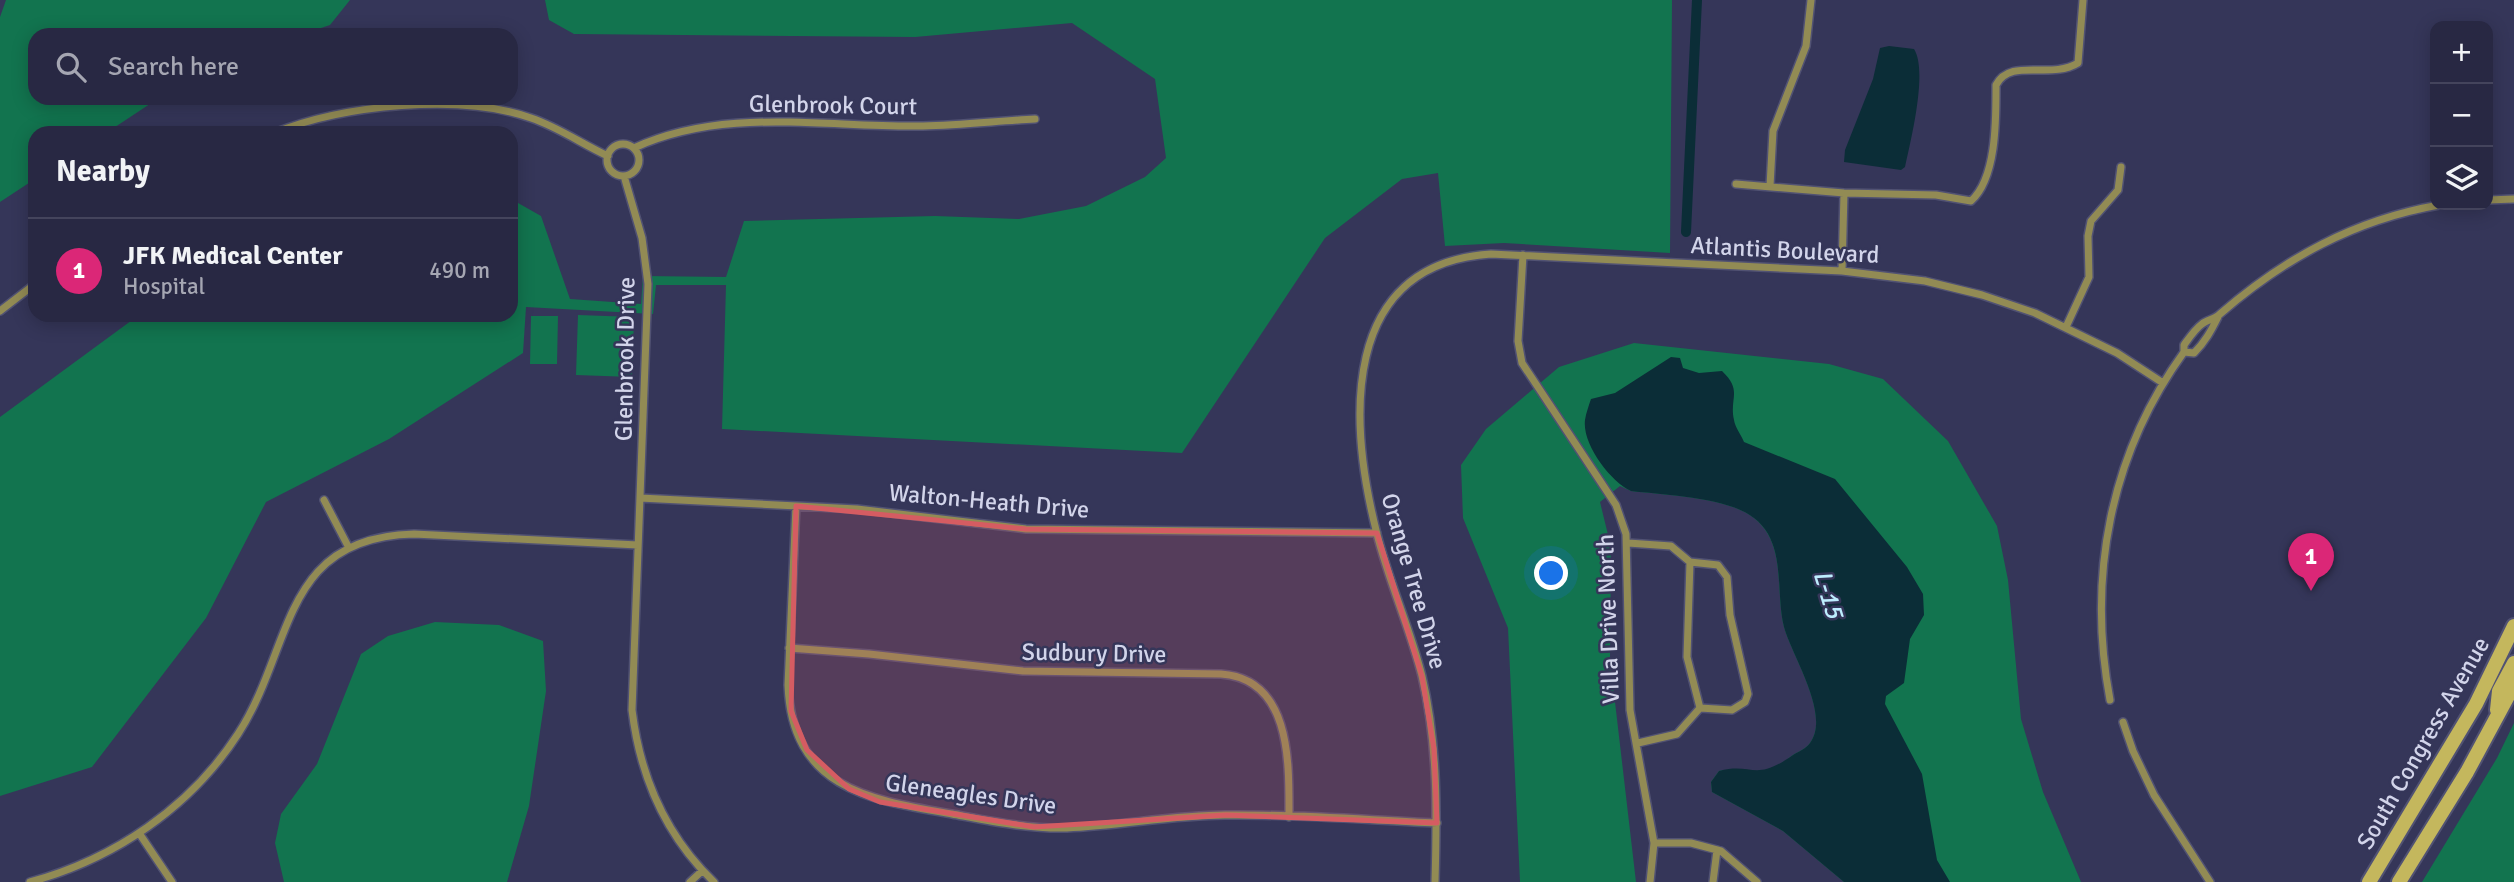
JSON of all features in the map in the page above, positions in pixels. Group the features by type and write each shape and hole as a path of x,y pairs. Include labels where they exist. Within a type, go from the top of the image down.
{"main road":[{"name":"South Congress Avenue","path":"2369,882 2476,704 2514,626"},
{"path":"2495,721 2499,691 2514,663"},
{"name":"South Congress Avenue","path":"2399,882 2514,685"}],"street":[{"path":"1770,186 1773,131 1806,46 1811,0"},
{"path":"1736,184 1844,193 1936,195 1971,201 1980,193 1991,154 1996,85 2001,76 2010,71 2065,71 2078,63 2083,0"},
{"name":"Glenbrook Drive","path":"295,126 368,109 488,108 533,118 608,156 611,171 624,176 642,238 648,284 631,681 634,730 657,804 671,829 702,871 714,882"},
{"name":"Glenbrook Court","path":"634,148 678,130 730,122 924,126 1035,119"},
{"path":"608,156 619,144 634,148 639,156 638,167 624,176"},
{"path":"2066,327 2089,277 2088,236 2091,221 2118,190 2121,167"},
{"path":"1842,271 1844,193"},
{"path":"2493,200 2514,200"},
{"path":"2185,352 2184,345 2202,324 2218,316 2275,270 2308,249 2388,216 2430,207"},
{"name":"Atlantis Boulevard","path":"1393,298 1428,270 1456,259 1491,254 1888,275 1963,289 2066,327 2164,383"},
{"name":"Villa Drive North","path":"1523,255 1518,341 1522,363 1616,505 1628,543 1627,662 1630,710 1654,844 1650,882"},
{"path":"0,311 28,289"},
{"name":"Orange Tree Drive","path":"1393,298 1371,336 1362,379 1364,455 1377,533 1422,677 1434,749 1437,823 1435,882"},
{"path":"2110,700 2099,620 2100,582 2107,526 2124,466 2148,408 2185,352 2197,349 2208,337 2218,316"},
{"name":"Walton-Heath Drive","path":"640,498 857,509 1026,529 1377,533"},
{"path":"324,500 349,548"},
{"name":"Gleneagles Drive","path":"796,506 788,694 799,735 828,774 864,797 1034,827 1093,826 1185,816 1437,823"},
{"path":"30,882 77,867 139,833 182,800 221,757 263,689 287,619 299,596 326,564 349,548 388,536 414,534 638,545"},
{"path":"1628,543 1671,546 1690,562 1718,565 1727,577 1730,615 1748,687 1745,702 1732,710 1700,708"},
{"path":"1690,562 1687,657 1700,708"},
{"name":"Sudbury Drive","path":"789,648 1023,671 1221,674 1243,678 1268,696 1279,716 1286,754 1289,817"},
{"path":"1638,743 1677,733 1700,708"},
{"path":"2123,722 2133,751 2154,795 2210,882"},
{"path":"139,833 172,882"},
{"path":"1654,844 1691,843 1717,850 1730,856 1757,882"},
{"path":"1713,882 1717,850"},
{"path":"690,882 702,871"}],"highlighted area":[{"path":"796,506 1026,529 1377,533 1422,676 1434,749 1437,823 1226,815 1034,827 880,802 849,789 807,750 791,711"}],"green space":[{"path":"6,0 350,0 330,25 321,28 28,28 28,105 148,105 117,126 28,126 28,184 0,202 0,17"},
{"path":"545,0 1672,0 1670,253 1504,243 1445,246 1438,173 1402,179 1325,238 1182,453 722,429 726,285 656,285 653,314 526,307 523,353 389,439 266,502 206,618 92,767 0,796 0,417 129,322 518,322 518,203 541,216 570,299 641,304 643,276 726,277 744,221 935,216 1019,219 1086,206 1145,177 1166,158 1155,79 1072,23 915,37 574,34 549,20"},
{"path":"578,315 634,317 632,377 576,375"},
{"path":"531,316 558,316 557,364 530,364"},
{"path":"1634,343 1829,364 1883,379 1948,441 1997,526 2008,580 2021,719 2043,792 2081,882 1844,882 1783,831 1712,792 1711,782 1719,771 1756,772 1773,768 1807,747 1815,731 1816,717 1808,685 1784,627 1776,555 1764,529 1743,511 1712,501 1631,491 1620,486 1600,502 1611,547 1610,659 1636,882 1520,882 1508,628 1463,518 1461,465 1486,429 1559,367"},
{"path":"435,622 499,625 543,641 546,691 529,806 507,882 284,882 275,843 281,814 317,764 361,654 388,636"},
{"path":"2514,723 2514,882 2422,882 2497,758"}],"water":[{"path":"1889,46 1914,49 1918,59 1919,89 1914,123 1905,167 1901,170 1844,162 1845,150 1873,79 1880,48"},
{"path":"1671,357 1680,358 1683,368 1699,373 1722,371 1734,389 1734,420 1744,442 1835,479 1907,567 1923,594 1924,615 1910,639 1904,683 1886,696 1885,704 1922,774 1937,860 1950,882 1844,882 1783,831 1712,792 1711,782 1719,771 1770,768 1805,748 1815,731 1816,717 1808,685 1784,627 1776,554 1764,528 1754,518 1728,505 1695,498 1631,491 1606,470 1588,440 1585,420 1591,399 1615,393"}],"waterway":[{"name":"L-15","path":"1686,232 1697,0"}],"place":[{"name":"JFK Medical Center","path":"2311,591"}]}
